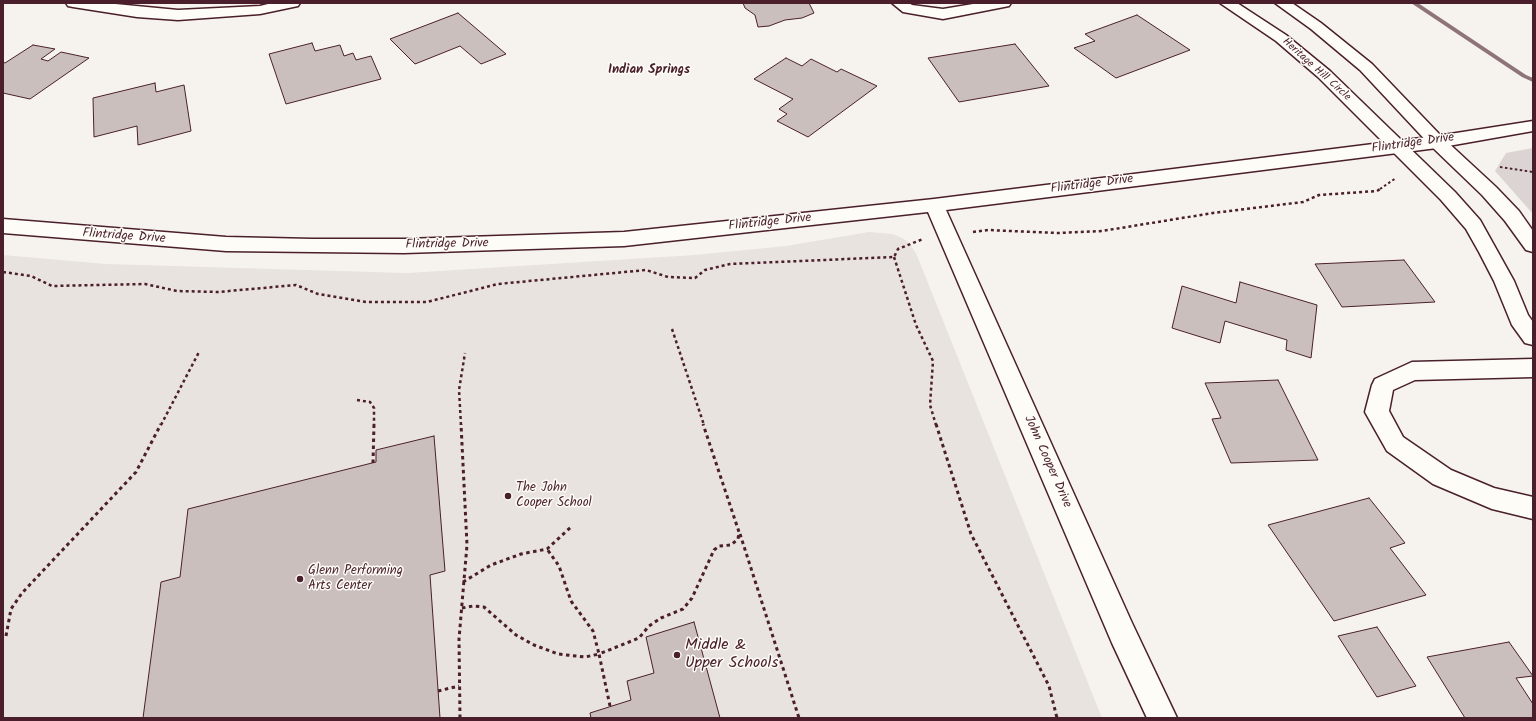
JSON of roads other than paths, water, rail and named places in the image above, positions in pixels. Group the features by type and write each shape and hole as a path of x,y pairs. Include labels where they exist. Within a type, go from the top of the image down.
{"street":[{"path":"73,3 137,12 178,15 260,10 293,3"},
{"path":"899,3 908,9 943,14 1004,3"},
{"name":"Heritage Hill Circle","path":"1227,3 1281,38 1318,69 1420,168 1473,225 1504,281 1519,320 1533,337"},
{"path":"1282,3 1316,26 1366,67 1438,142 1503,206 1533,245"},
{"name":"Flintridge Drive","path":"3,226 80,234 226,244 404,246 624,239 934,205 1438,142 1533,126"},
{"name":"John Cooper Drive","path":"934,205 1122,633 1162,718"},
{"path":"1533,368 1412,371 1383,385 1378,412 1395,444 1442,477 1492,498 1533,508"}],"waterway":[{"path":"1414,3 1524,76 1533,80"}],"place":[{"name":"The John Cooper School","path":"508,496"},
{"name":"Glenn Performing Arts Center","path":"300,579"},
{"name":"Middle & Upper Schools","path":"677,655"}],"district":[{"name":"Indian Springs","path":"649,71"}]}
